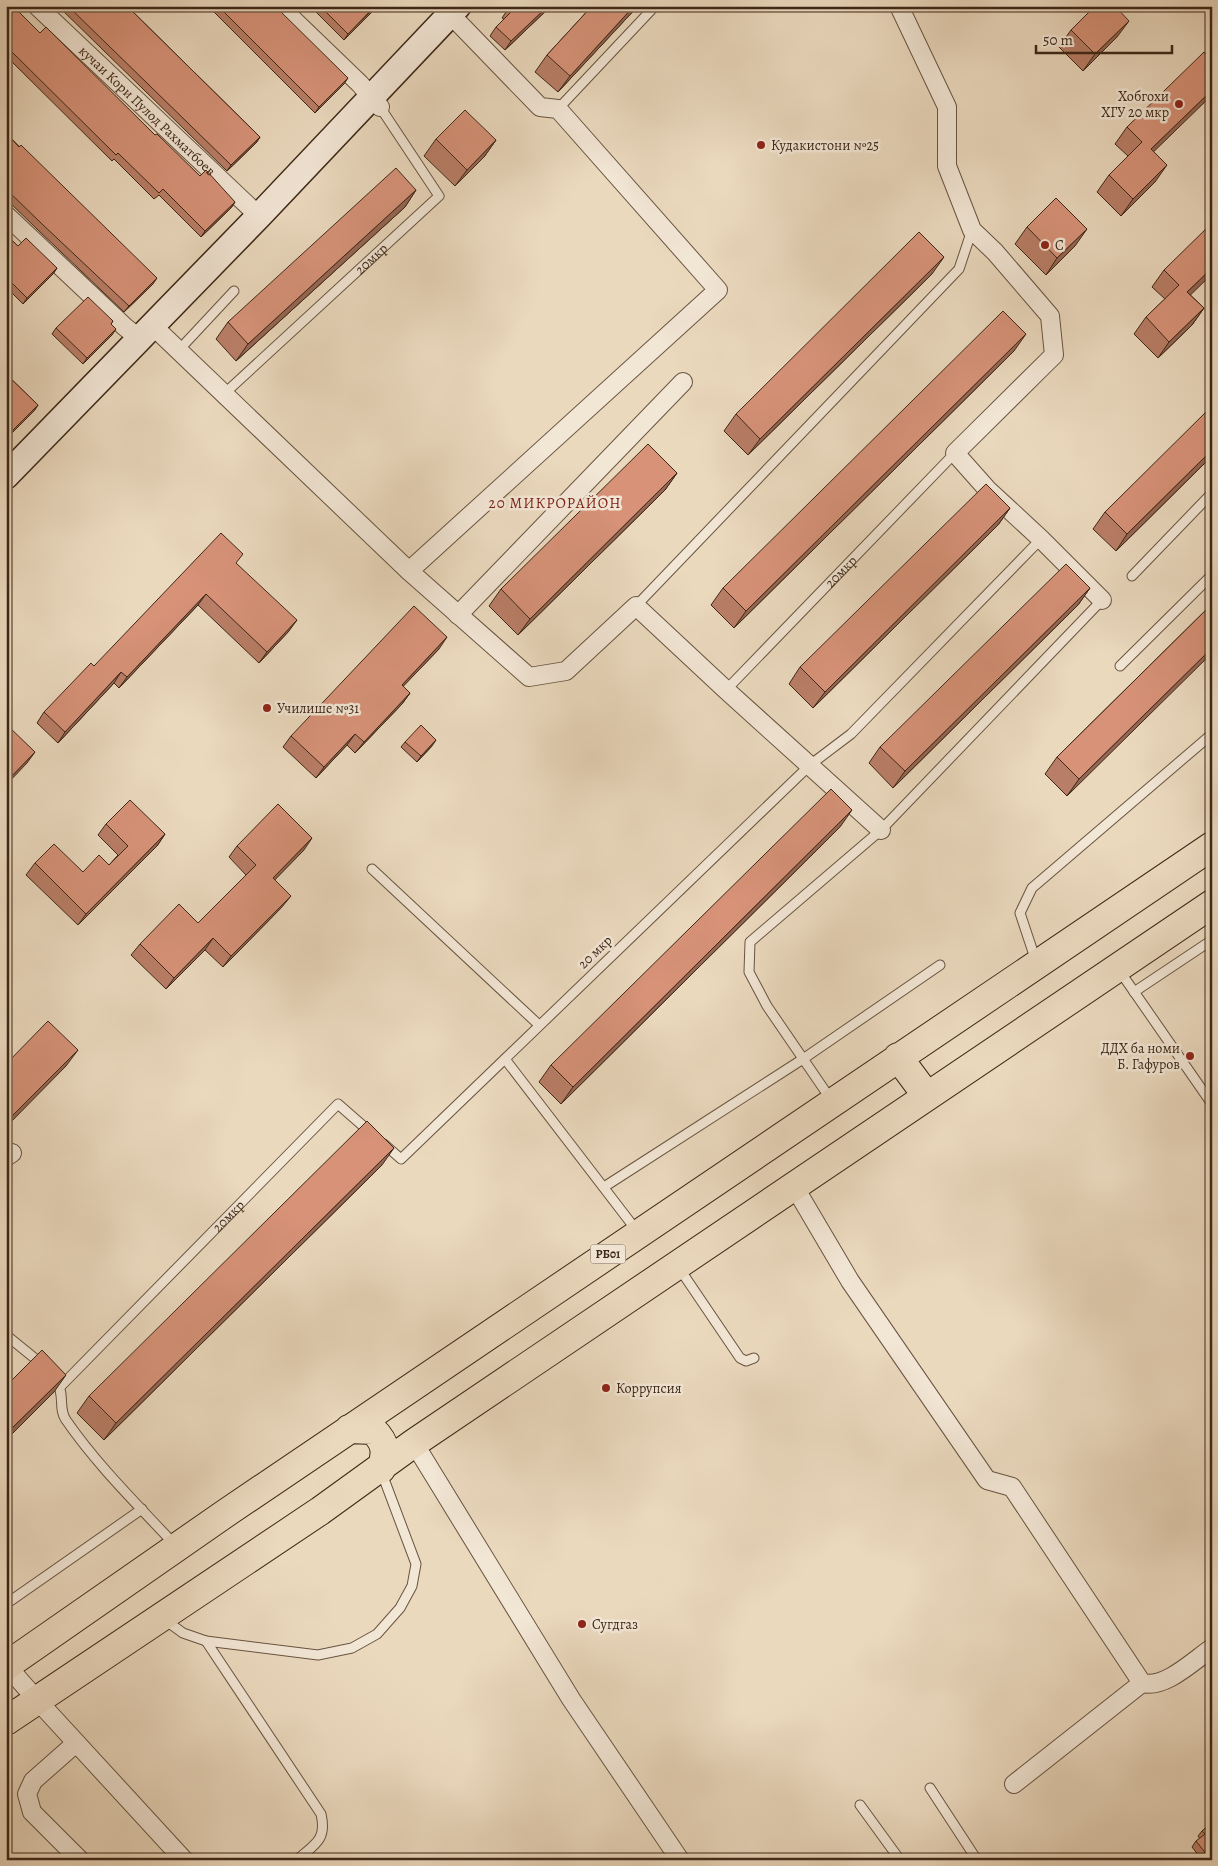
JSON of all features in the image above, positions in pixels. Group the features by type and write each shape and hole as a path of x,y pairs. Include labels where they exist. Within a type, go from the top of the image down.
{"highway":[{"name":"РБ01","path":"7,1666 349,1429 1212,846"},
{"path":"6,1721 1212,904"},
{"path":"898,1057 927,1096"},
{"path":"389,1402 384,1417 386,1428 391,1437 399,1441 414,1443"},
{"path":"349,1429 373,1430 381,1438 386,1450 381,1468"}],"main road":[{"path":"8,470 147,333 259,216 376,103 454,10"}],"street":[{"name":"кучаи Кори Пулод Рахматбоев","path":"37,6 259,216"},
{"path":"279,6 360,84 376,103"},
{"path":"900,6 947,106 947,166 972,230"},
{"path":"409,571 718,290 558,108 540,107 454,10"},
{"path":"6,215 125,328 147,333 178,352 409,571 529,677 566,671 636,606 881,830"},
{"name":"20мкр","path":"955,453 1054,355 1050,316 995,252 972,230"},
{"path":"458,615 683,382"},
{"path":"955,453 987,489 1042,539 1102,600"},
{"path":"794,1186 850,1281 987,1480 1012,1487 1142,1683 1150,1685 1164,1682 1212,1648"},
{"path":"414,1443 571,1699 680,1860"},
{"path":"7,1666 184,1860"},
{"path":"1014,1784 1142,1683"},
{"path":"76,1743 32,1781 27,1794 32,1812 80,1860"}],"lane":[{"path":"558,108 655,6"},
{"name":"20мкр","path":"224,394 439,196 376,103"},
{"path":"636,606 959,269 972,230"},
{"path":"178,352 234,291"},
{"name":"20мкр","path":"726,690 955,453"},
{"path":"1132,576 1212,493"},
{"path":"810,765 851,734 1042,539"},
{"path":"1120,666 1212,575"},
{"path":"833,1102 767,1006 749,972 750,942 881,830 1102,600"},
{"path":"1037,964 1020,913 1032,888 1212,734"},
{"name":"20 мкр","path":"401,1159 810,765"},
{"path":"372,869 539,1025"},
{"path":"1134,992 1212,940"},
{"path":"604,1187 803,1059 940,965"},
{"path":"1117,968 1212,1104"},
{"path":"505,1059 639,1233"},
{"name":"20мкр","path":"60,1387 338,1104 401,1159"},
{"path":"677,1265 740,1358 746,1361 754,1358"},
{"path":"7,1339 45,1367 60,1387 64,1417 88,1450 177,1547"},
{"path":"161,1617 183,1633 206,1641 318,1655 352,1648 377,1634 400,1608 412,1586 416,1564 381,1468"},
{"path":"6,1604 142,1509"},
{"path":"206,1641 321,1814 324,1828 320,1839 298,1860"},
{"path":"930,1788 977,1860"},
{"path":"860,1805 900,1860"}],"building":[{"path":"6,6 13,6 40,33 46,27 155,135 157,134 200,176 206,170 235,202 205,231 163,189 159,193 118,153 116,155 8,48 6,50"},
{"path":"68,6 127,6 260,137 231,165"},
{"path":"218,6 275,6 348,78 319,107"},
{"path":"320,6 375,6 348,34"},
{"path":"511,6 548,6 511,41 496,27 511,12 508,9"},
{"path":"592,6 634,6 570,76 547,55"},
{"path":"1095,6 1115,6 1129,21 1095,54 1071,30"},
{"path":"1204,52 1212,60 1212,90 1151,149 1167,165 1133,199 1109,175 1142,142 1127,127"},
{"path":"465,110 496,140 467,170 436,139"},
{"path":"6,133 19,147 21,145 157,278 129,306 6,189"},
{"path":"396,168 416,190 248,344 228,322"},
{"path":"1056,198 1087,229 1057,258 1027,227"},
{"path":"1212,223 1212,268 1187,292 1204,308 1169,342 1146,317 1179,285 1164,270"},
{"path":"919,232 944,257 760,439 736,414"},
{"path":"6,235 18,246 26,238 57,268 27,298 6,277"},
{"path":"88,297 113,321 111,324 116,329 87,358 56,328"},
{"path":"1003,311 1026,334 746,611 723,588"},
{"path":"6,374 38,405 9,434 6,431"},
{"path":"1212,406 1212,450 1127,534 1105,512"},
{"path":"648,444 677,473 530,619 501,589"},
{"path":"986,484 1010,508 825,692 800,667"},
{"path":"221,533 243,554 236,563 297,620 267,652 206,594 127,677 121,672 65,732 44,712 91,663 94,666"},
{"path":"1066,564 1090,588 905,771 880,747"},
{"path":"1212,604 1212,648 1079,779 1057,757"},
{"path":"414,606 447,637 402,685 410,693 364,742 355,734 324,767 291,736"},
{"path":"6,724 35,752 6,782"},
{"path":"421,725 436,740 421,756 405,742"},
{"path":"831,789 852,810 573,1087 551,1065"},
{"path":"130,800 165,834 86,914 35,863 54,844 83,872 99,855 109,865 128,846 106,824"},
{"path":"278,804 312,838 273,878 291,896 231,956 213,938 174,978 140,944 179,904 198,923 256,865 237,846"},
{"path":"48,1021 78,1050 6,1122 6,1064"},
{"path":"367,1121 394,1148 116,1423 89,1396"},
{"path":"42,1350 66,1375 6,1434 6,1386"},
{"path":"1212,1823 1211,1860 1196,1841 1205,1834 1202,1831"}],"place":[{"name":"Хобгохи ХГУ 20 мкр","path":"1179,104"},
{"name":"Кудакистони №25","path":"761,145"},
{"name":"С","path":"1045,245"},
{"name":"Училише №31","path":"267,708"},
{"name":"ДДХ ба номи Б. Гафуров","path":"1190,1056"},
{"name":"Коррупсия","path":"606,1388"},
{"name":"Сугдгаз","path":"582,1624"}],"district":[{"name":"20 МИКРОРАЙОН","path":"555,503"}]}
